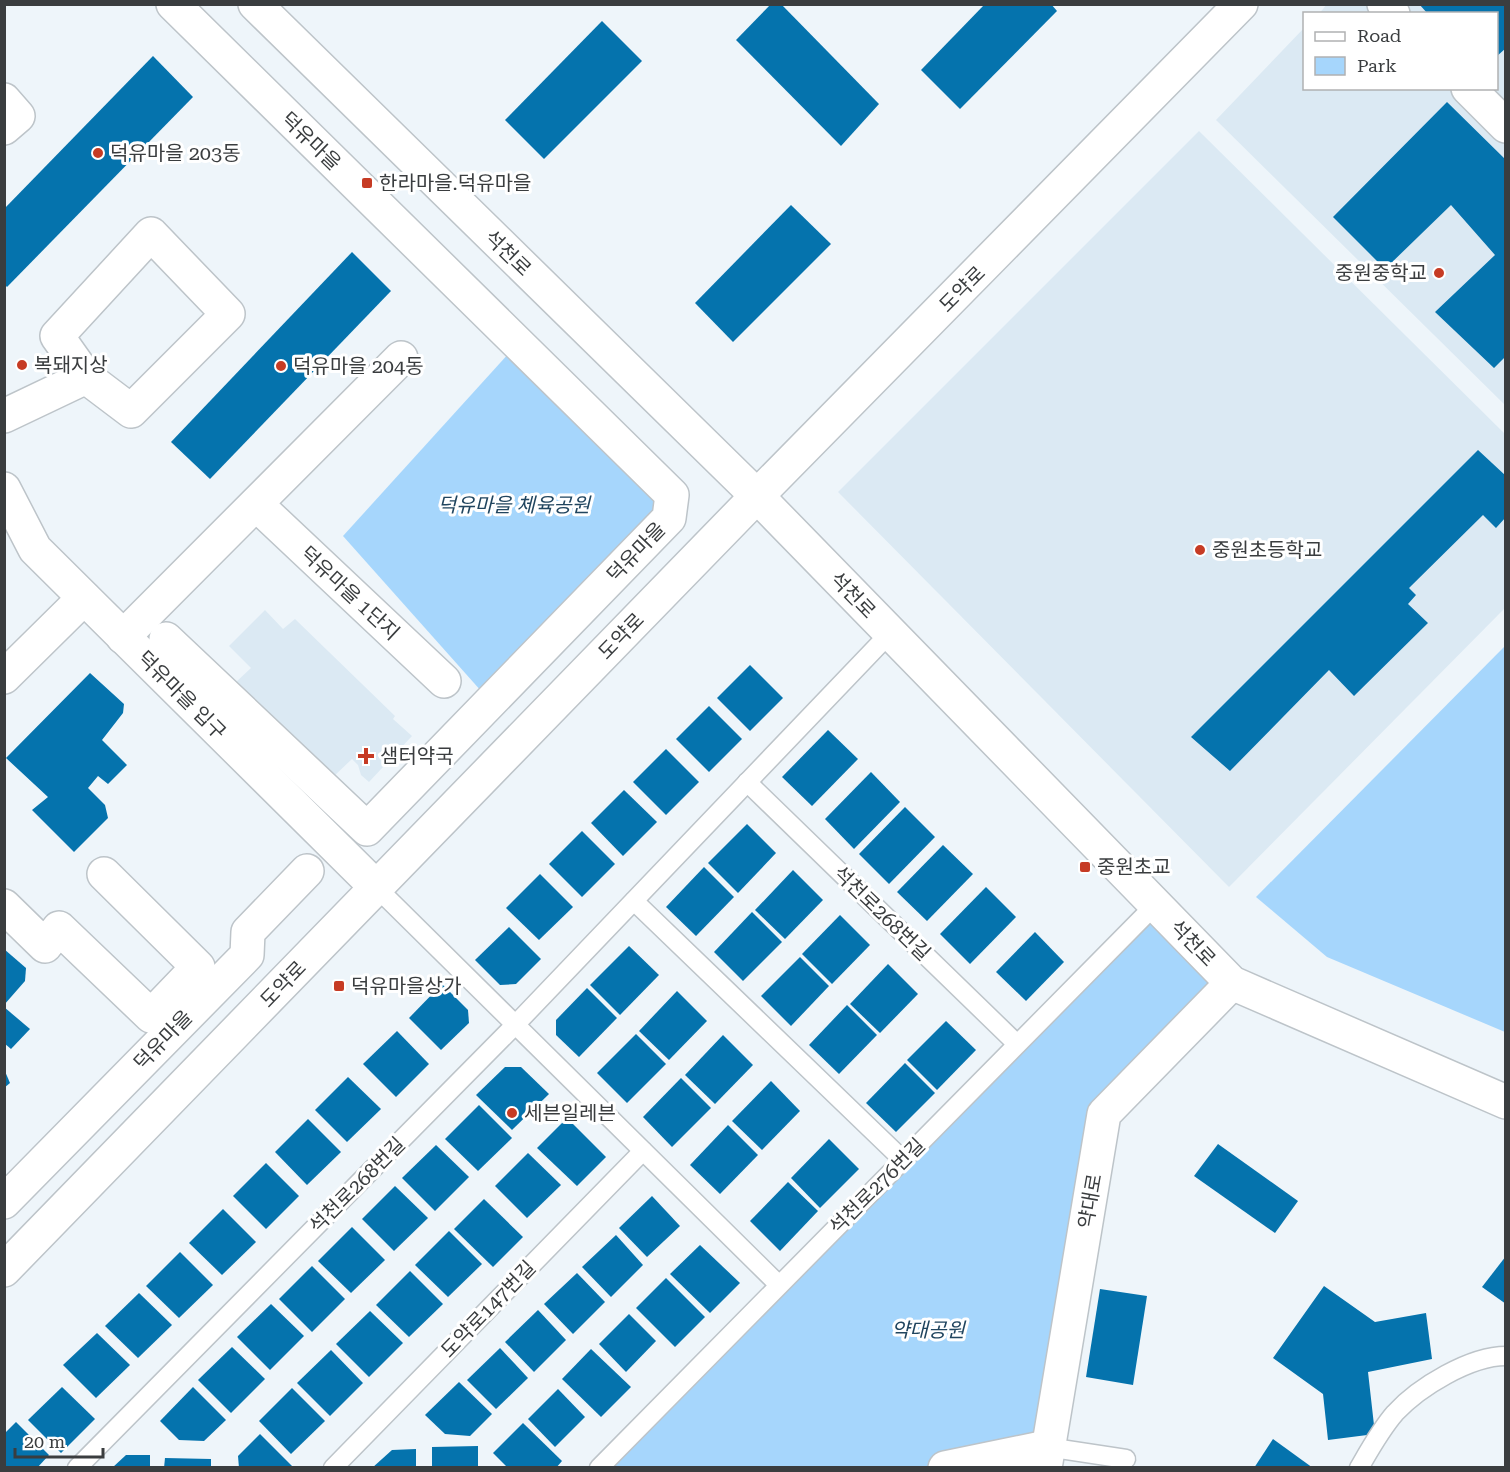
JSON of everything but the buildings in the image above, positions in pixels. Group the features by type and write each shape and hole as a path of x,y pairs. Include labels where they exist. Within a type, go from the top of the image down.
{"street":[{"name":"덕유마을","path":"166,639 367,829 669,518 672,495 173,4"},
{"name":"석천로","path":"255,4 757,496 1232,983 1506,1102"},
{"name":"도약로","path":"4,1270 757,496 1241,4"},
{"path":"1470,90 1506,126"},
{"path":"4,100 18,116 4,128"},
{"path":"151,234 228,314 132,411 86,377 57,336 151,234"},
{"path":"123,637 401,358"},
{"path":"4,416 86,377"},
{"name":"덕유마을 입구","path":"4,489 35,549 377,888"},
{"name":"덕유마을 1단지","path":"256,504 444,681"},
{"path":"4,677 84,598"},
{"name":"덕유마을","path":"4,1202 247,955 248,932 307,871"},
{"path":"4,906 45,946 59,928 150,1016 198,967 104,874"},
{"name":"약대로","path":"1046,1457 1104,1114 1232,983"},
{"path":"945,1467 1046,1457"}],"lane":[{"name":"석천로268번길","path":"77,1467 515,1025 890,633"},
{"name":"석천로268번길","path":"747,782 1017,1044"},
{"path":"377,888 779,1285"},
{"path":"634,901 903,1160"},
{"name":"석천로276번길","path":"599,1467 1155,905"},
{"name":"도약로147번길","path":"333,1467 643,1151"},
{"path":"1359,1467 1395,1413 1428,1385 1465,1365 1497,1356 1506,1356"},
{"path":"1046,1457 1126,1459"}],"shaded area":[{"path":"1327,4 1369,5 1376,12 1321,12"},
{"path":"1403,5 1505,5 1505,106 1489,90 1498,90 1498,12 1411,12"},
{"name":"중원중학교","path":"1303,29 1303,90 1454,90 1505,141 1505,405 1216,120"},
{"name":"중원초등학교","path":"1199,131 1505,434 1505,608 1229,887 838,492"},
{"path":"265,610 283,629 295,619 395,716 393,719 412,736 369,782 361,775 358,765 352,759 332,778 235,683 251,668 229,646"}],"green space":[{"name":"덕유마을 체육공원","path":"511,351 660,504 482,692 343,536"},
{"path":"1505,646 1505,1032 1327,957 1256,897"},
{"name":"약대공원","path":"1155,905 1232,983 1104,1114 1047,1447 945,1468 599,1468"}],"place":[{"name":"덕유마을 203동","path":"98,153"},
{"name":"한라마을.덕유마을","path":"367,183"},
{"name":"중원중학교","path":"1439,273"},
{"name":"복돼지상","path":"22,365"},
{"name":"덕유마을 204동","path":"281,366"},
{"name":"중원초등학교","path":"1200,550"},
{"name":"샘터약국","path":"366,756"},
{"name":"중원초교","path":"1085,867"},
{"name":"덕유마을상가","path":"339,986"},
{"name":"세븐일레븐","path":"512,1113"}]}
